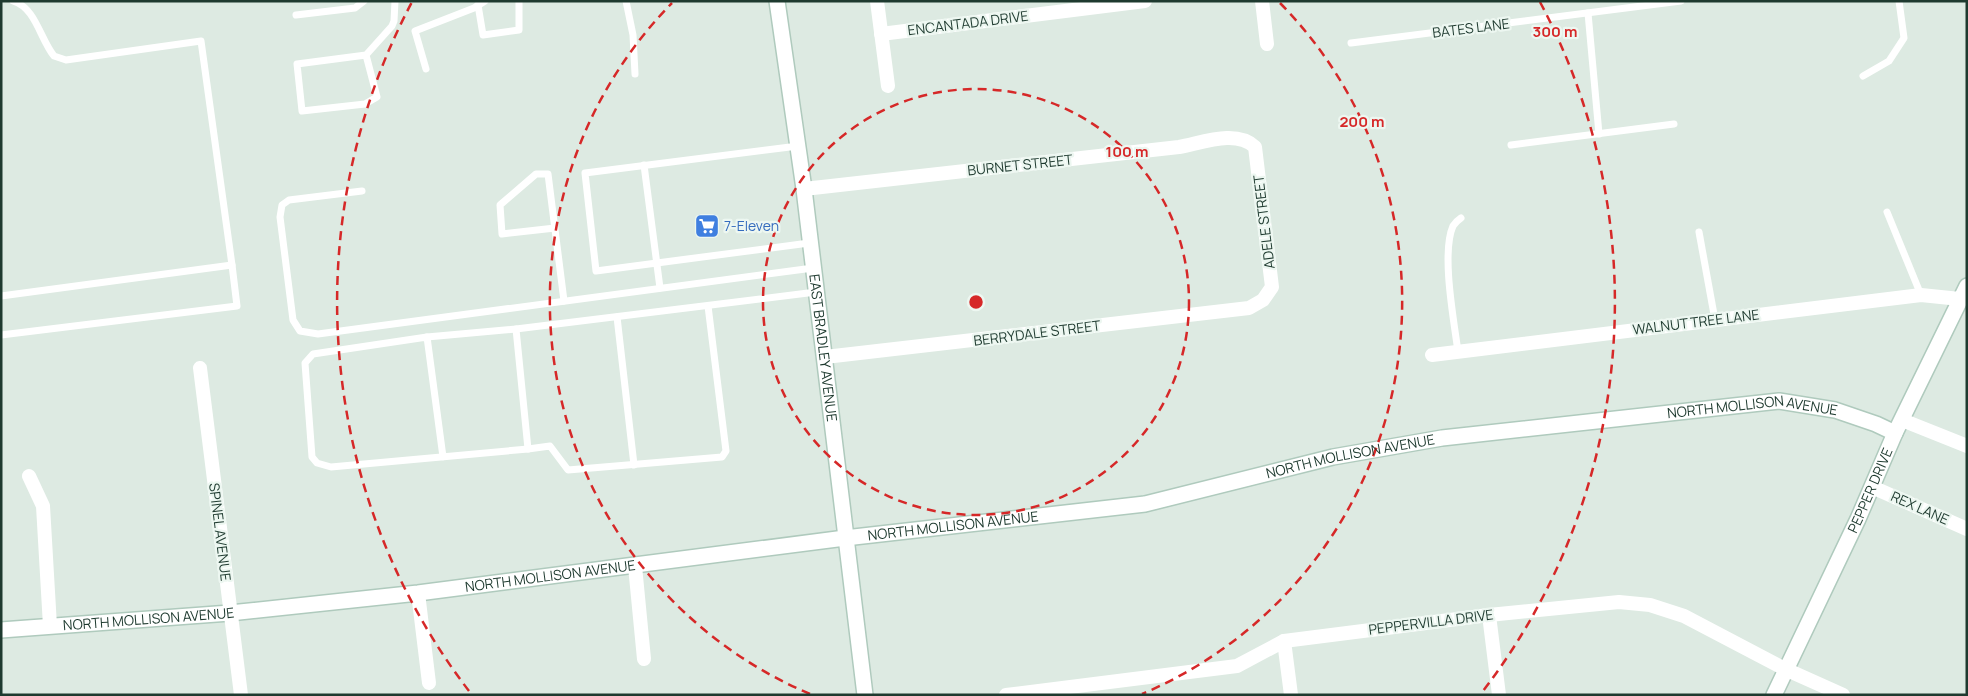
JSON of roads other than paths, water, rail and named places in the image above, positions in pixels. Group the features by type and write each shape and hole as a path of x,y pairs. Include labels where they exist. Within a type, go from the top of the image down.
{"street":[{"name":"EAST BRADLEY AVENUE","path":"777,1 804,189 865,695"},
{"path":"877,1 888,86"},
{"name":"ENCANTADA DRIVE","path":"881,34 1145,1"},
{"path":"1262,1 1267,44"},
{"name":"BURNET STREET","path":"804,189 1179,147 1236,137"},
{"name":"ADELE STREET","path":"1236,137 1248,140 1255,147 1272,287 1263,300 1249,308"},
{"name":"WALNUT TREE LANE","path":"1432,355 1921,295 1964,292"},
{"name":"PEPPER DRIVE","path":"1774,695 1872,487 1895,433 1964,292"},
{"name":"BERRYDALE STREET","path":"825,358 1249,308"},
{"name":"SPINEL AVENUE","path":"200,368 241,695"},
{"name":"NORTH MOLLISON AVENUE","path":"1,630 230,613 418,594 845,538 1144,504 1333,457 1442,438 1779,401 1835,410 1876,424 1895,433"},
{"path":"1902,420 1967,446"},
{"path":"29,476 43,506 50,626"},
{"name":"REX LANE","path":"1872,487 1967,529"},
{"path":"634,566 644,658"},
{"path":"418,594 429,683"},
{"name":"PEPPERVILLA DRIVE","path":"1006,695 1237,666 1284,641 1604,602 1650,605 1684,616 1785,669 1843,695"},
{"path":"1489,615 1499,695"},
{"path":"1284,641 1291,695"}],"lane":[{"path":"1,335 237,306 201,41 66,60 54,56 41,37 30,13 22,4 13,1"},
{"path":"296,15 356,8 364,1"},
{"path":"366,55 377,96 365,104 302,111 297,64 366,55 392,26 395,1"},
{"path":"426,69 415,31 482,3 483,35 518,30 519,1"},
{"path":"626,1 633,35 635,74"},
{"name":"BATES LANE","path":"1351,43 1681,1"},
{"path":"1863,76 1894,56 1904,38 1899,1"},
{"path":"1588,13 1599,134"},
{"path":"1511,145 1674,124"},
{"path":"798,146 585,173 596,271 809,243"},
{"path":"644,165 660,288"},
{"path":"555,228 502,234 500,205 536,174 548,174 555,228 564,301"},
{"path":"362,191 289,200 282,205 280,217 293,320 300,331 318,334 813,268"},
{"path":"1887,212 1921,295"},
{"path":"1458,352 1449,272 1450,238 1454,224 1462,218"},
{"path":"1699,232 1715,320"},
{"path":"1,296 232,265"},
{"path":"708,306 726,451 722,457 568,470 550,446 331,467 317,463 312,457 304,363 313,354 427,337 516,329 816,292"},
{"path":"617,317 634,465"},
{"path":"516,329 528,449"},
{"path":"427,337 443,457"}],"place":[{"name":"7-Eleven","path":"707,226"}]}
